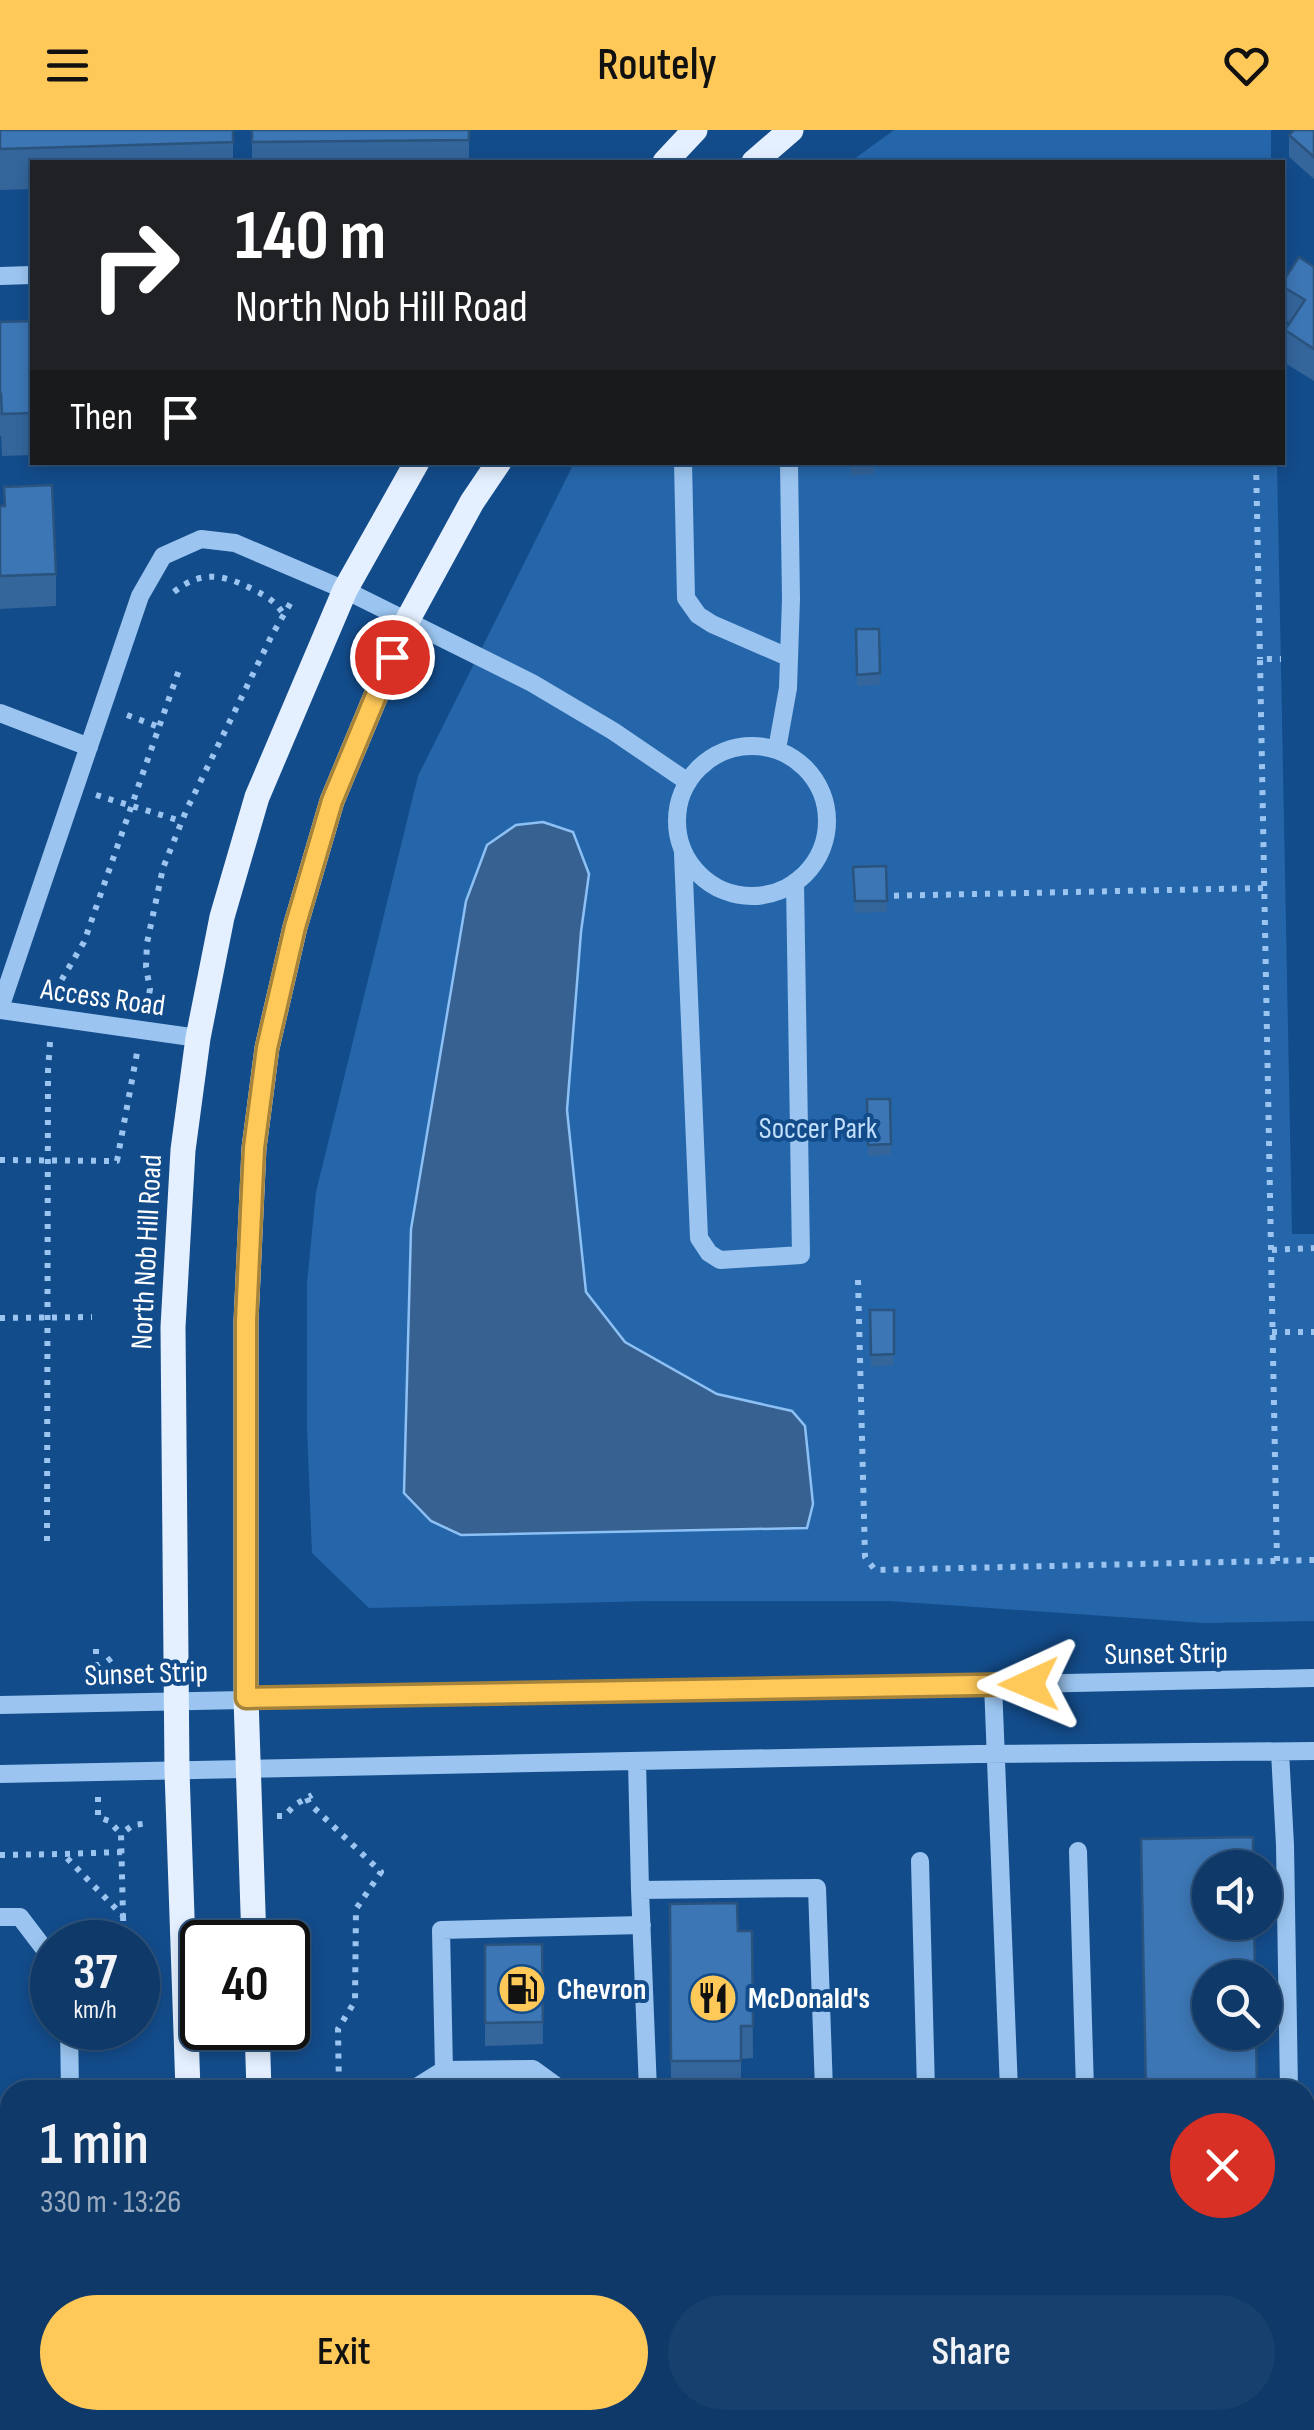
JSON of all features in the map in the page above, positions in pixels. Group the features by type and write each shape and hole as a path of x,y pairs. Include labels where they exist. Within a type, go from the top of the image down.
{"main road":[{"path":"667,160 695,130"},
{"path":"756,160 791,130"},
{"name":"North Nob Hill Road","path":"188,2080 177,1770 173,1327 183,1150 198,1038 222,917 257,797 344,590 415,465"},
{"path":"253,1920 246,1698 246,1321 254,1148 267,1048 295,927 332,801 407,621 472,502 498,465"},
{"path":"257,2050 258,2080"}],"street":[{"path":"0,276 30,275"},
{"path":"682,465 686,598 698,615 712,624 788,657"},
{"path":"777,749 788,688 789,465"},
{"path":"0,1009 140,596 163,556 201,539 235,543 344,590 532,683 688,782"},
{"path":"0,712 89,748"},
{"path":"683,854 701,877 726,892 756,897 785,889 809,872 824,846 828,817 821,788 803,764 777,749 748,745 719,753 695,770 680,796 676,825 683,854 699,1238 709,1253 720,1260 800,1255 795,882"},
{"name":"Access Road","path":"0,1009 198,1038"},
{"name":"Sunset Strip","path":"0,1705 1314,1678"},
{"path":"993,1684 1010,2080"},
{"path":"0,1774 1314,1750"},
{"path":"1280,1752 1289,2080"},
{"path":"637,1761 648,2080"},
{"path":"1078,1851 1085,2080"},
{"path":"920,1861 926,2080"},
{"path":"640,1890 817,1888 824,2080"},
{"path":"0,1917 20,1917 30,1930"},
{"path":"444,2070 441,1930 642,1925"},
{"path":"69,2050 70,2080"},
{"path":"428,2080 444,2070 533,2069 548,2080"}],"path":[{"path":"1256,465 1277,1560"},
{"path":"0,1160 117,1161 150,988 146,967 163,868 272,635 306,574"},
{"path":"168,598 193,579 225,577 266,596 284,616"},
{"path":"1260,658 1281,659"},
{"path":"47,1541 48,1017 52,988 84,942 180,667"},
{"path":"75,788 182,821"},
{"path":"870,896 1264,888"},
{"path":"52,988 64,996"},
{"path":"1271,1250 1314,1248"},
{"path":"858,1280 865,1557 875,1570 1314,1560"},
{"path":"0,1318 92,1317"},
{"path":"1272,1332 1314,1332"},
{"path":"96,1641 96,1670 114,1656"},
{"path":"284,1816 307,1798 381,1872 356,1909 355,2000 338,2029 339,2080"},
{"path":"98,1817 109,1821 121,1834 124,1920"},
{"path":"121,1834 133,1824"},
{"path":"0,1855 122,1852"},
{"path":"63,1854 124,1916"}],"green space":[{"path":"894,130 1271,130 1271,160 853,160"},
{"name":"Soccer Park","path":"573,465 1277,465 1292,1234 1314,1234 1314,1621 1204,1623 889,1601 652,1601 369,1608 312,1553 307,1283 316,1192 418,776"}],"shaded area":[{"path":"543,822 573,832 589,874 567,1110 586,1292 625,1342 717,1394 792,1411 805,1426 813,1504 807,1528 461,1535 431,1521 404,1493 411,1229 466,901 487,845 516,825"}],"building":[{"path":"0,130 233,130 233,142 0,149"},
{"path":"252,130 469,130 469,140 252,142"},
{"path":"1294,130 1314,130 1314,157 1289,135"},
{"path":"1299,257 1314,267 1314,349 1285,330 1305,300 1285,288 1285,278"},
{"path":"30,321 30,413 2,414 0,322"},
{"path":"52,485 56,574 0,576 0,506 5,506 4,487"},
{"path":"856,629 879,629 880,673 857,675"},
{"path":"886,866 887,901 855,901 853,867"},
{"path":"867,1099 890,1099 891,1144 868,1145"},
{"path":"870,1310 894,1310 894,1354 871,1355"},
{"path":"1253,1837 1253,1850 1192,1850 1192,1940 1254,1940 1255,1960 1192,1960 1192,2050 1256,2050 1257,2080 1146,2080 1141,1839"},
{"path":"737,1903 738,1931 752,1931 753,2026 741,2026 741,2061 671,2061 670,1904"},
{"path":"542,1944 543,2022 485,2023 485,1945"}],"place":[{"name":"Chevron","path":"522,1989"},
{"name":"McDonald's","path":"713,1998"}],"route":[{"path":"392,657 332,801 295,927 267,1048 254,1148 246,1321 246,1698 1029,1684"}]}
